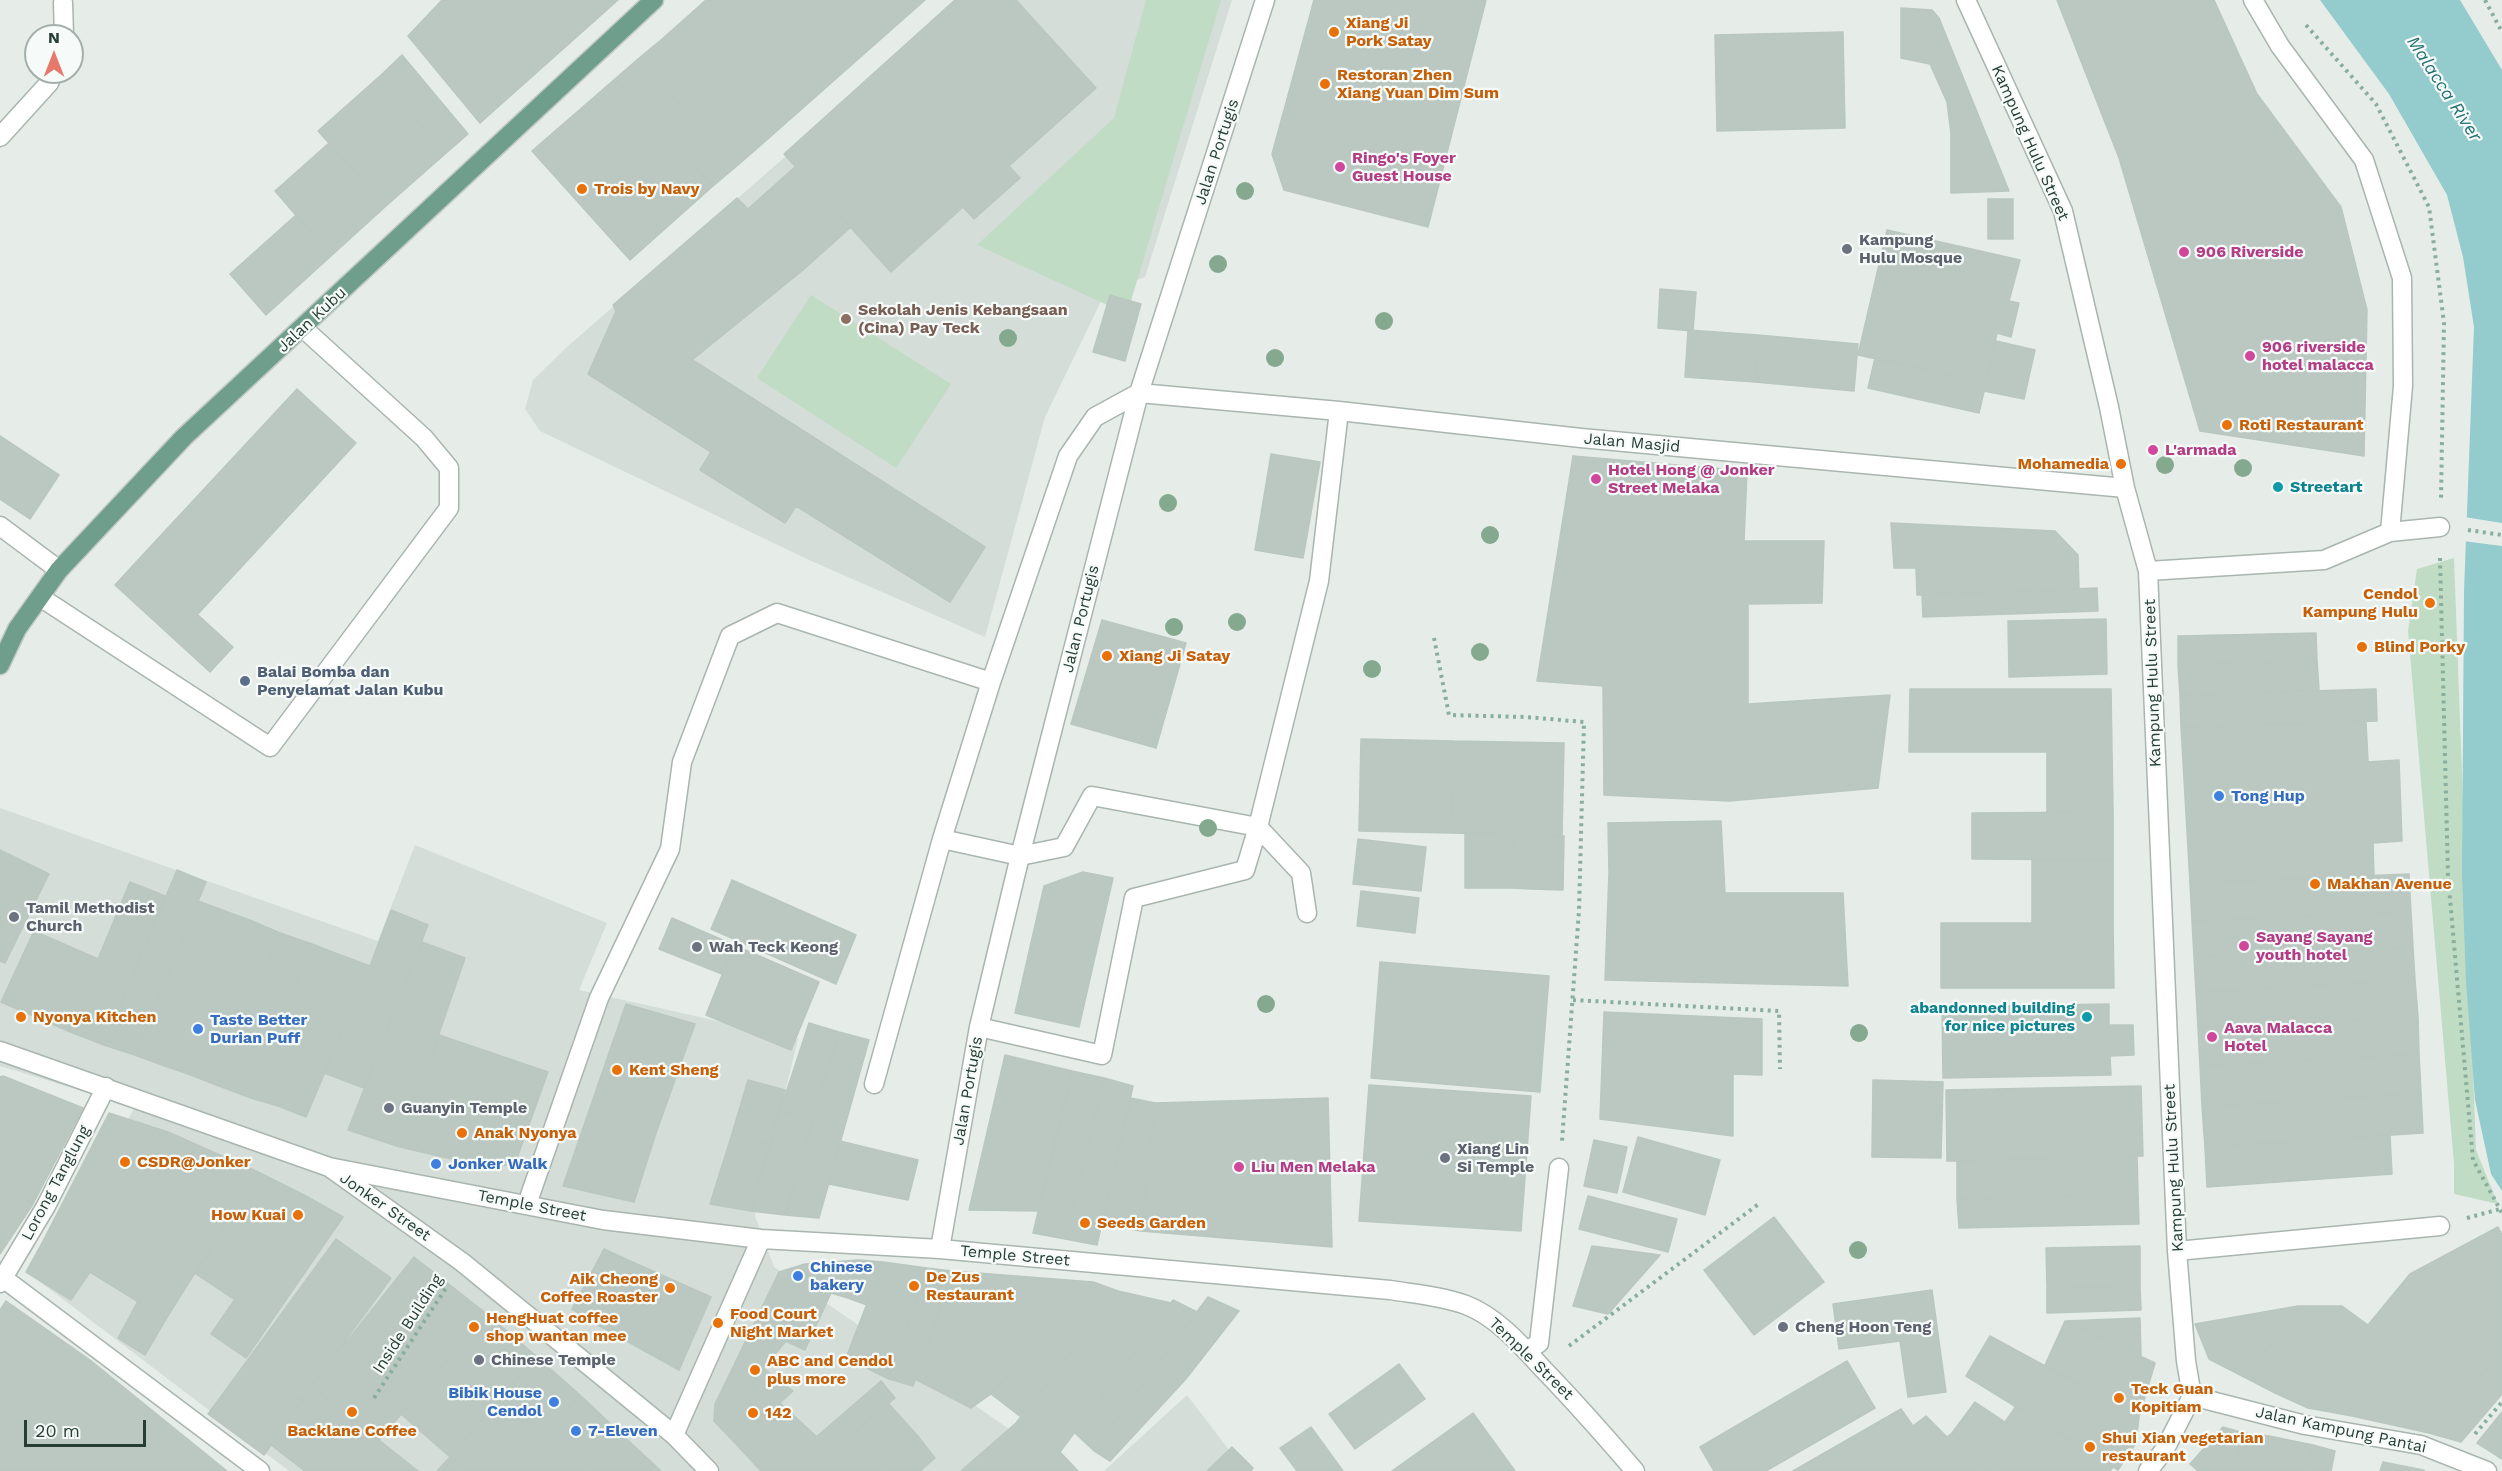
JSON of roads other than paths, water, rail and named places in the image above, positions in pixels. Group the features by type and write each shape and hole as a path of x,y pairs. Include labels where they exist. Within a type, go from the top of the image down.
{"main road":[{"name":"Jalan Kubu","path":"0,665 17,629 59,570 184,438 654,0"}],"street":[{"name":"Jalan Portugis","path":"940,1249 979,1027 1020,856 1139,393 1265,0"},
{"name":"Kampung Hulu Street","path":"1966,0 2063,211 2109,407 2125,488 2148,571 2177,1251 2186,1361 2192,1396"},
{"path":"2253,0 2280,46 2364,160 2402,278 2403,386 2390,532"},
{"path":"63,3 64,24"},
{"path":"0,137 48,84"},
{"path":"40,597 270,747 449,508 449,468 424,438 303,328"},
{"path":"874,1084 942,839 1068,456 1095,417 1139,393"},
{"name":"Jalan Masjid","path":"1139,393 1339,411 1581,438 2125,488"},
{"path":"979,1027 1102,1055 1134,898 1245,870 1258,827 1319,581 1339,411"},
{"path":"0,526 59,570"},
{"path":"2148,571 2324,560 2390,532 2440,527"},
{"path":"527,1204 599,998 670,849 682,762 730,636 777,613 992,682"},
{"path":"942,839 1020,856 1064,847 1092,796 1258,827 1301,873 1307,913"},
{"name":"Jonker Street","path":"0,1051 329,1167 462,1262 674,1435 709,1471"},
{"name":"Lorong Tanglung","path":"2,1280 46,1206 106,1087"},
{"name":"Temple Street","path":"329,1167 603,1220 761,1239 940,1249 1390,1290 1438,1297 1467,1305 1492,1318 1533,1347 1635,1471"},
{"path":"1533,1347 1559,1168"},
{"path":"2177,1251 2440,1226"},
{"path":"674,1435 761,1239"},
{"path":"2,1280 260,1471"},
{"path":"2148,1471 2165,1449 2192,1396"},
{"name":"Jalan Kampung Pantai","path":"2192,1396 2305,1425 2421,1445 2487,1471"}],"water":[{"name":"Malacca River","path":"2320,0 2460,0 2502,70 2502,1191 2491,1174 2475,1100 2466,981 2462,874 2464,591 2474,327 2463,257 2447,195 2389,94"}],"place":[{"name":"Xiang Ji Pork Satay","path":"1334,32"},
{"name":"Restoran Zhen Xiang Yuan Dim Sum","path":"1325,84"},
{"name":"Ringo's Foyer Guest House","path":"1340,167"},
{"name":"Trois by Navy","path":"582,189"},
{"name":"Kampung Hulu Mosque","path":"1847,249"},
{"name":"906 Riverside","path":"2184,252"},
{"name":"Sekolah Jenis Kebangsaan (Cina) Pay Teck","path":"846,319"},
{"name":"906 riverside hotel malacca","path":"2250,356"},
{"name":"Roti Restaurant","path":"2227,425"},
{"name":"L'armada","path":"2153,450"},
{"name":"Mohamedia","path":"2121,464"},
{"name":"Hotel Hong @ Jonker Street Melaka","path":"1596,479"},
{"name":"Streetart","path":"2278,487"},
{"name":"Cendol Kampung Hulu","path":"2430,603"},
{"name":"Blind Porky","path":"2362,647"},
{"name":"Xiang Ji Satay","path":"1107,656"},
{"name":"Balai Bomba dan Penyelamat Jalan Kubu","path":"245,681"},
{"name":"Tong Hup","path":"2219,796"},
{"name":"Makhan Avenue","path":"2315,884"},
{"name":"Tamil Methodist Church","path":"14,917"},
{"name":"Sayang Sayang youth hotel","path":"2244,946"},
{"name":"Wah Teck Keong","path":"697,947"},
{"name":"Nyonya Kitchen","path":"21,1017"},
{"name":"abandonned building for nice pictures","path":"2087,1017"},
{"name":"Taste Better Durian Puff","path":"198,1029"},
{"name":"Aava Malacca Hotel","path":"2212,1037"},
{"name":"Kent Sheng","path":"617,1070"},
{"name":"Guanyin Temple","path":"389,1108"},
{"name":"Anak Nyonya","path":"462,1133"},
{"name":"Xiang Lin Si Temple","path":"1445,1158"},
{"name":"CSDR@Jonker","path":"125,1162"},
{"name":"Jonker Walk","path":"436,1164"},
{"name":"Liu Men Melaka","path":"1239,1167"},
{"name":"How Kuai","path":"298,1215"},
{"name":"Seeds Garden","path":"1085,1223"},
{"name":"Chinese bakery","path":"798,1276"},
{"name":"De Zus Restaurant","path":"914,1286"},
{"name":"Aik Cheong Coffee Roaster","path":"670,1288"},
{"name":"Food Court Night Market","path":"718,1323"},
{"name":"HengHuat coffee shop wantan mee","path":"474,1327"},
{"name":"Cheng Hoon Teng","path":"1783,1327"},
{"name":"Chinese Temple","path":"479,1360"},
{"name":"ABC and Cendol plus more","path":"755,1370"},
{"name":"Teck Guan Kopitiam","path":"2119,1398"},
{"name":"Bibik House Cendol","path":"554,1402"},
{"name":"Backlane Coffee","path":"352,1412"},
{"name":"142","path":"753,1413"},
{"name":"7-Eleven","path":"576,1431"},
{"name":"Shui Xian vegetarian restaurant","path":"2090,1447"}]}
